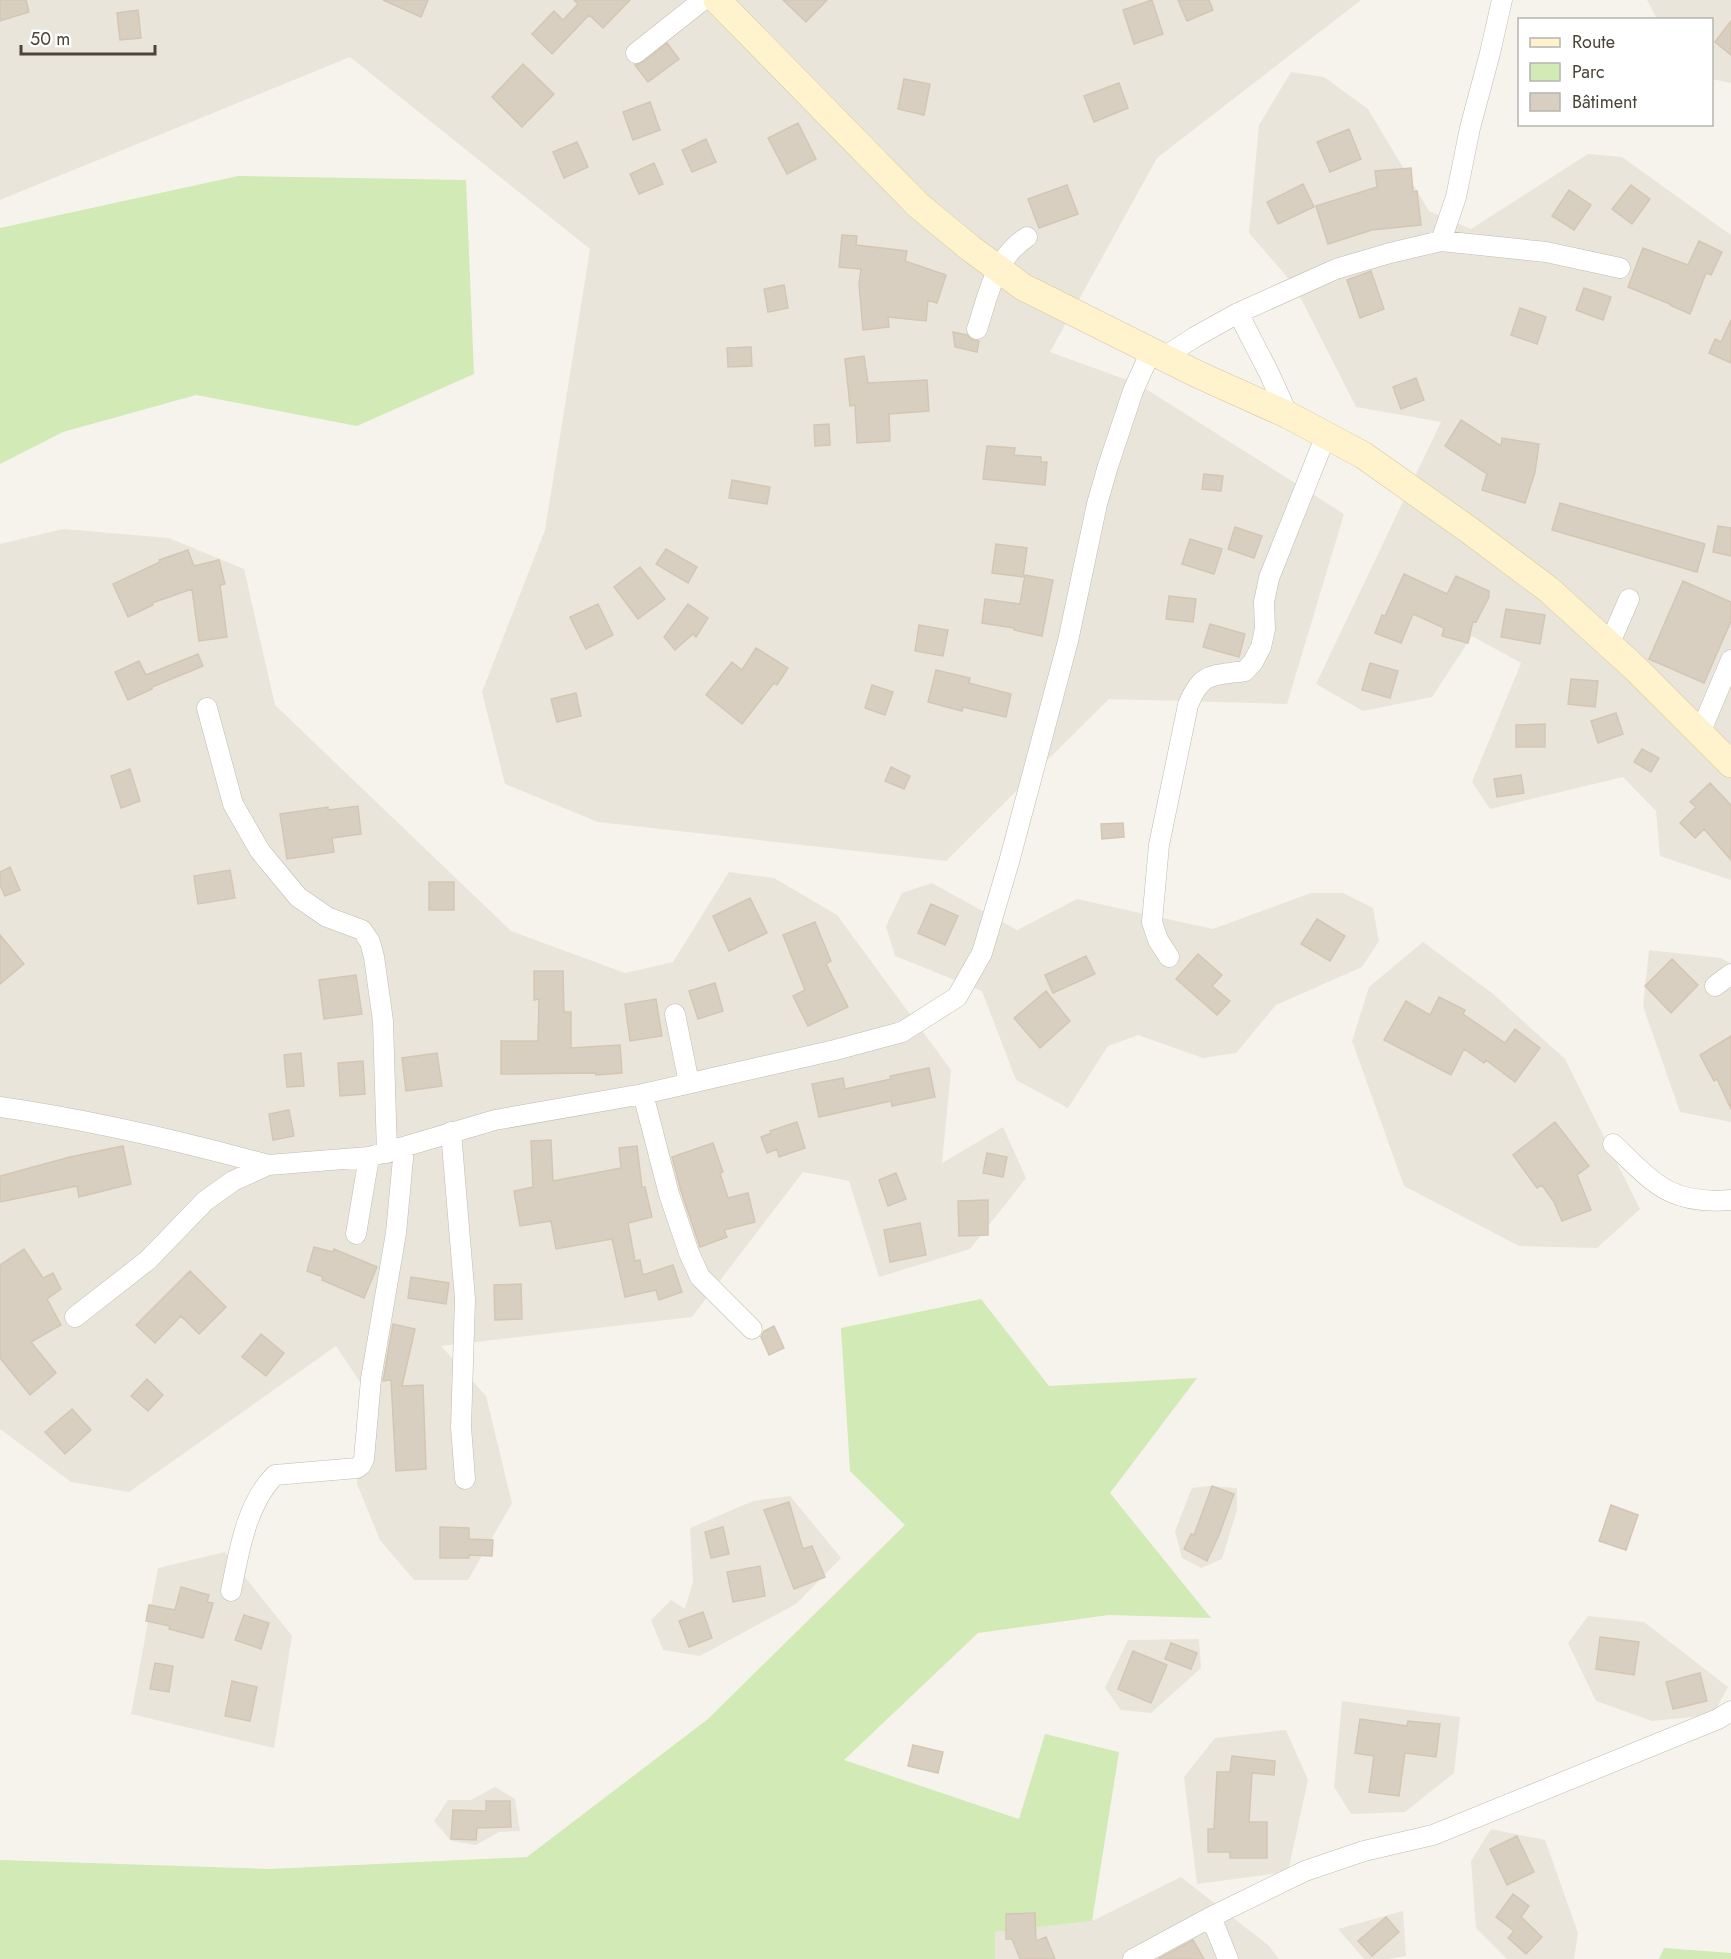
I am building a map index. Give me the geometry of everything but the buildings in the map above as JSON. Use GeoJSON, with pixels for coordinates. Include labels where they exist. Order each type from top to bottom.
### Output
{"type":"FeatureCollection","features":[{"type":"Feature","properties":{"kind":"street"},"geometry":{"type":"LineString","coordinates":[[636,53],[703,0]]}},
{"type":"Feature","properties":{"kind":"street"},"geometry":{"type":"LineString","coordinates":[[717,0],[918,205],[997,268],[1023,287],[1157,354],[1288,415],[1363,456],[1470,530],[1548,589],[1610,645],[1731,764]]}},
{"type":"Feature","properties":{"kind":"street"},"geometry":{"type":"LineString","coordinates":[[1441,241],[1456,197],[1470,128],[1502,0]]}},
{"type":"Feature","properties":{"kind":"street"},"geometry":{"type":"LineString","coordinates":[[977,329],[997,268],[1012,247],[1027,237]]}},
{"type":"Feature","properties":{"kind":"street"},"geometry":{"type":"LineString","coordinates":[[0,1107],[132,1131],[268,1164],[386,1153],[495,1120],[643,1094],[835,1050],[902,1032],[957,997],[982,952],[1009,862],[1068,641],[1105,476],[1129,402],[1157,354],[1195,337],[1238,313],[1336,269],[1441,241],[1546,252],[1620,268]]}},
{"type":"Feature","properties":{"kind":"street"},"geometry":{"type":"LineString","coordinates":[[1238,313],[1288,415]]}},
{"type":"Feature","properties":{"kind":"street"},"geometry":{"type":"LineString","coordinates":[[1169,957],[1158,940],[1152,922],[1159,845],[1188,705],[1195,688],[1205,677],[1245,672],[1257,654],[1265,629],[1264,602],[1269,578],[1326,435]]}},
{"type":"Feature","properties":{"kind":"street"},"geometry":{"type":"LineString","coordinates":[[1610,645],[1629,599]]}},
{"type":"Feature","properties":{"kind":"street"},"geometry":{"type":"LineString","coordinates":[[1700,733],[1731,660]]}},
{"type":"Feature","properties":{"kind":"street"},"geometry":{"type":"LineString","coordinates":[[207,708],[233,804],[260,850],[298,897],[327,917],[362,930],[370,942],[375,957],[383,1021],[386,1153],[396,1233],[371,1379],[364,1459],[357,1468],[275,1475],[264,1486],[254,1505],[240,1549],[231,1591]]}},
{"type":"Feature","properties":{"kind":"street"},"geometry":{"type":"LineString","coordinates":[[1715,986],[1731,974]]}},
{"type":"Feature","properties":{"kind":"street"},"geometry":{"type":"LineString","coordinates":[[675,1014],[689,1083]]}},
{"type":"Feature","properties":{"kind":"street"},"geometry":{"type":"LineString","coordinates":[[643,1094],[669,1194],[692,1261],[700,1277],[752,1329]]}},
{"type":"Feature","properties":{"kind":"street"},"geometry":{"type":"LineString","coordinates":[[451,1132],[465,1299],[465,1362],[461,1427],[465,1479]]}},
{"type":"Feature","properties":{"kind":"street"},"geometry":{"type":"LineString","coordinates":[[1613,1144],[1656,1185],[1676,1195],[1698,1199],[1731,1200]]}},
{"type":"Feature","properties":{"kind":"street"},"geometry":{"type":"LineString","coordinates":[[356,1234],[386,1153]]}},
{"type":"Feature","properties":{"kind":"street"},"geometry":{"type":"LineString","coordinates":[[75,1317],[148,1260],[205,1201],[233,1181],[268,1164]]}},
{"type":"Feature","properties":{"kind":"street"},"geometry":{"type":"LineString","coordinates":[[1133,1959],[1211,1917],[1305,1871],[1364,1851],[1433,1835],[1718,1719],[1731,1711]]}},
{"type":"Feature","properties":{"kind":"street"},"geometry":{"type":"LineString","coordinates":[[1211,1917],[1228,1959]]}},
{"type":"Feature","properties":{"kind":"shaded area"},"geometry":{"type":"Polygon","coordinates":[[[0,0],[1361,0],[1157,158],[1050,352],[1138,384],[1344,514],[1287,704],[1109,699],[946,861],[598,822],[505,784],[482,692],[545,530],[590,249],[350,57],[0,200],[0,0]]]}},
{"type":"Feature","properties":{"kind":"shaded area"},"geometry":{"type":"Polygon","coordinates":[[[1647,0],[1731,0],[1731,83],[1713,79],[1713,18],[1656,18],[1647,0]]]}},
{"type":"Feature","properties":{"kind":"shaded area"},"geometry":{"type":"Polygon","coordinates":[[[1291,72],[1324,77],[1368,109],[1429,211],[1471,229],[1588,154],[1622,157],[1731,235],[1731,880],[1660,856],[1656,811],[1623,777],[1490,809],[1472,782],[1521,663],[1472,636],[1432,697],[1363,711],[1316,684],[1441,422],[1356,407],[1294,285],[1249,233],[1259,125],[1291,72]]]}},
{"type":"Feature","properties":{"kind":"shaded area"},"geometry":{"type":"Polygon","coordinates":[[[63,529],[169,538],[244,569],[275,705],[511,931],[625,973],[673,962],[729,872],[774,878],[837,915],[951,1070],[942,1163],[1003,1127],[1026,1178],[970,1249],[879,1277],[849,1181],[803,1172],[692,1317],[441,1346],[486,1396],[512,1503],[468,1580],[414,1580],[380,1540],[357,1484],[366,1391],[336,1346],[129,1492],[71,1482],[0,1429],[0,544],[63,529]]]}},
{"type":"Feature","properties":{"kind":"shaded area"},"geometry":{"type":"Polygon","coordinates":[[[932,883],[1017,930],[1077,899],[1213,929],[1311,893],[1343,893],[1373,908],[1379,941],[1362,967],[1276,1005],[1236,1053],[1203,1058],[1138,1035],[1108,1046],[1068,1108],[1016,1080],[982,991],[895,956],[886,926],[902,893],[932,883]]]}},
{"type":"Feature","properties":{"kind":"shaded area"},"geometry":{"type":"Polygon","coordinates":[[[1423,942],[1492,993],[1565,1059],[1640,1209],[1597,1248],[1519,1246],[1404,1186],[1352,1041],[1369,987],[1423,942]]]}},
{"type":"Feature","properties":{"kind":"shaded area"},"geometry":{"type":"Polygon","coordinates":[[[1649,950],[1721,958],[1731,964],[1731,1122],[1680,1112],[1643,1006],[1649,950]]]}},
{"type":"Feature","properties":{"kind":"shaded area"},"geometry":{"type":"Polygon","coordinates":[[[1209,1486],[1237,1488],[1237,1510],[1222,1559],[1201,1568],[1182,1558],[1175,1531],[1192,1488],[1209,1486]]]}},
{"type":"Feature","properties":{"kind":"shaded area"},"geometry":{"type":"Polygon","coordinates":[[[790,1496],[841,1558],[796,1604],[700,1656],[663,1650],[651,1620],[671,1600],[685,1609],[693,1582],[690,1528],[753,1501],[790,1496]]]}},
{"type":"Feature","properties":{"kind":"shaded area"},"geometry":{"type":"Polygon","coordinates":[[[225,1552],[292,1636],[274,1748],[131,1714],[158,1568],[225,1552]]]}},
{"type":"Feature","properties":{"kind":"shaded area"},"geometry":{"type":"Polygon","coordinates":[[[1588,1616],[1644,1622],[1728,1687],[1713,1715],[1652,1721],[1596,1701],[1568,1643],[1588,1616]]]}},
{"type":"Feature","properties":{"kind":"shaded area"},"geometry":{"type":"Polygon","coordinates":[[[1199,1639],[1201,1668],[1151,1713],[1121,1710],[1105,1688],[1128,1640],[1199,1639]]]}},
{"type":"Feature","properties":{"kind":"shaded area"},"geometry":{"type":"Polygon","coordinates":[[[1342,1701],[1460,1717],[1454,1773],[1405,1812],[1351,1814],[1334,1787],[1342,1701]]]}},
{"type":"Feature","properties":{"kind":"shaded area"},"geometry":{"type":"Polygon","coordinates":[[[1286,1730],[1308,1780],[1288,1872],[1197,1884],[1184,1777],[1215,1738],[1286,1730]]]}},
{"type":"Feature","properties":{"kind":"shaded area"},"geometry":{"type":"Polygon","coordinates":[[[495,1787],[515,1799],[520,1831],[499,1832],[476,1845],[451,1841],[434,1821],[448,1800],[471,1800],[495,1787]]]}},
{"type":"Feature","properties":{"kind":"shaded area"},"geometry":{"type":"Polygon","coordinates":[[[1491,1829],[1545,1840],[1578,1933],[1574,1959],[1507,1959],[1476,1928],[1471,1861],[1491,1829]]]}},
{"type":"Feature","properties":{"kind":"shaded area"},"geometry":{"type":"Polygon","coordinates":[[[1181,1877],[1268,1945],[1279,1959],[995,1959],[995,1932],[1092,1921],[1181,1877]]]}},
{"type":"Feature","properties":{"kind":"shaded area"},"geometry":{"type":"Polygon","coordinates":[[[1403,1911],[1406,1956],[1364,1959],[1338,1929],[1403,1911]]]}},
{"type":"Feature","properties":{"kind":"green space"},"geometry":{"type":"Polygon","coordinates":[[[238,176],[466,180],[474,374],[357,426],[196,395],[63,432],[0,464],[0,228],[238,176]]]}},
{"type":"Feature","properties":{"kind":"green space"},"geometry":{"type":"Polygon","coordinates":[[[981,1299],[1049,1386],[1197,1378],[1110,1493],[1211,1618],[1109,1615],[978,1633],[844,1760],[1019,1819],[1045,1734],[1119,1752],[1092,1921],[995,1932],[995,1959],[0,1959],[0,1860],[270,1869],[527,1857],[708,1719],[905,1525],[850,1471],[841,1328],[981,1299]]]}},
{"type":"Feature","properties":{"kind":"green space"},"geometry":{"type":"Polygon","coordinates":[[[1664,1948],[1731,1953],[1731,1959],[1659,1959],[1664,1948]]]}}]}
